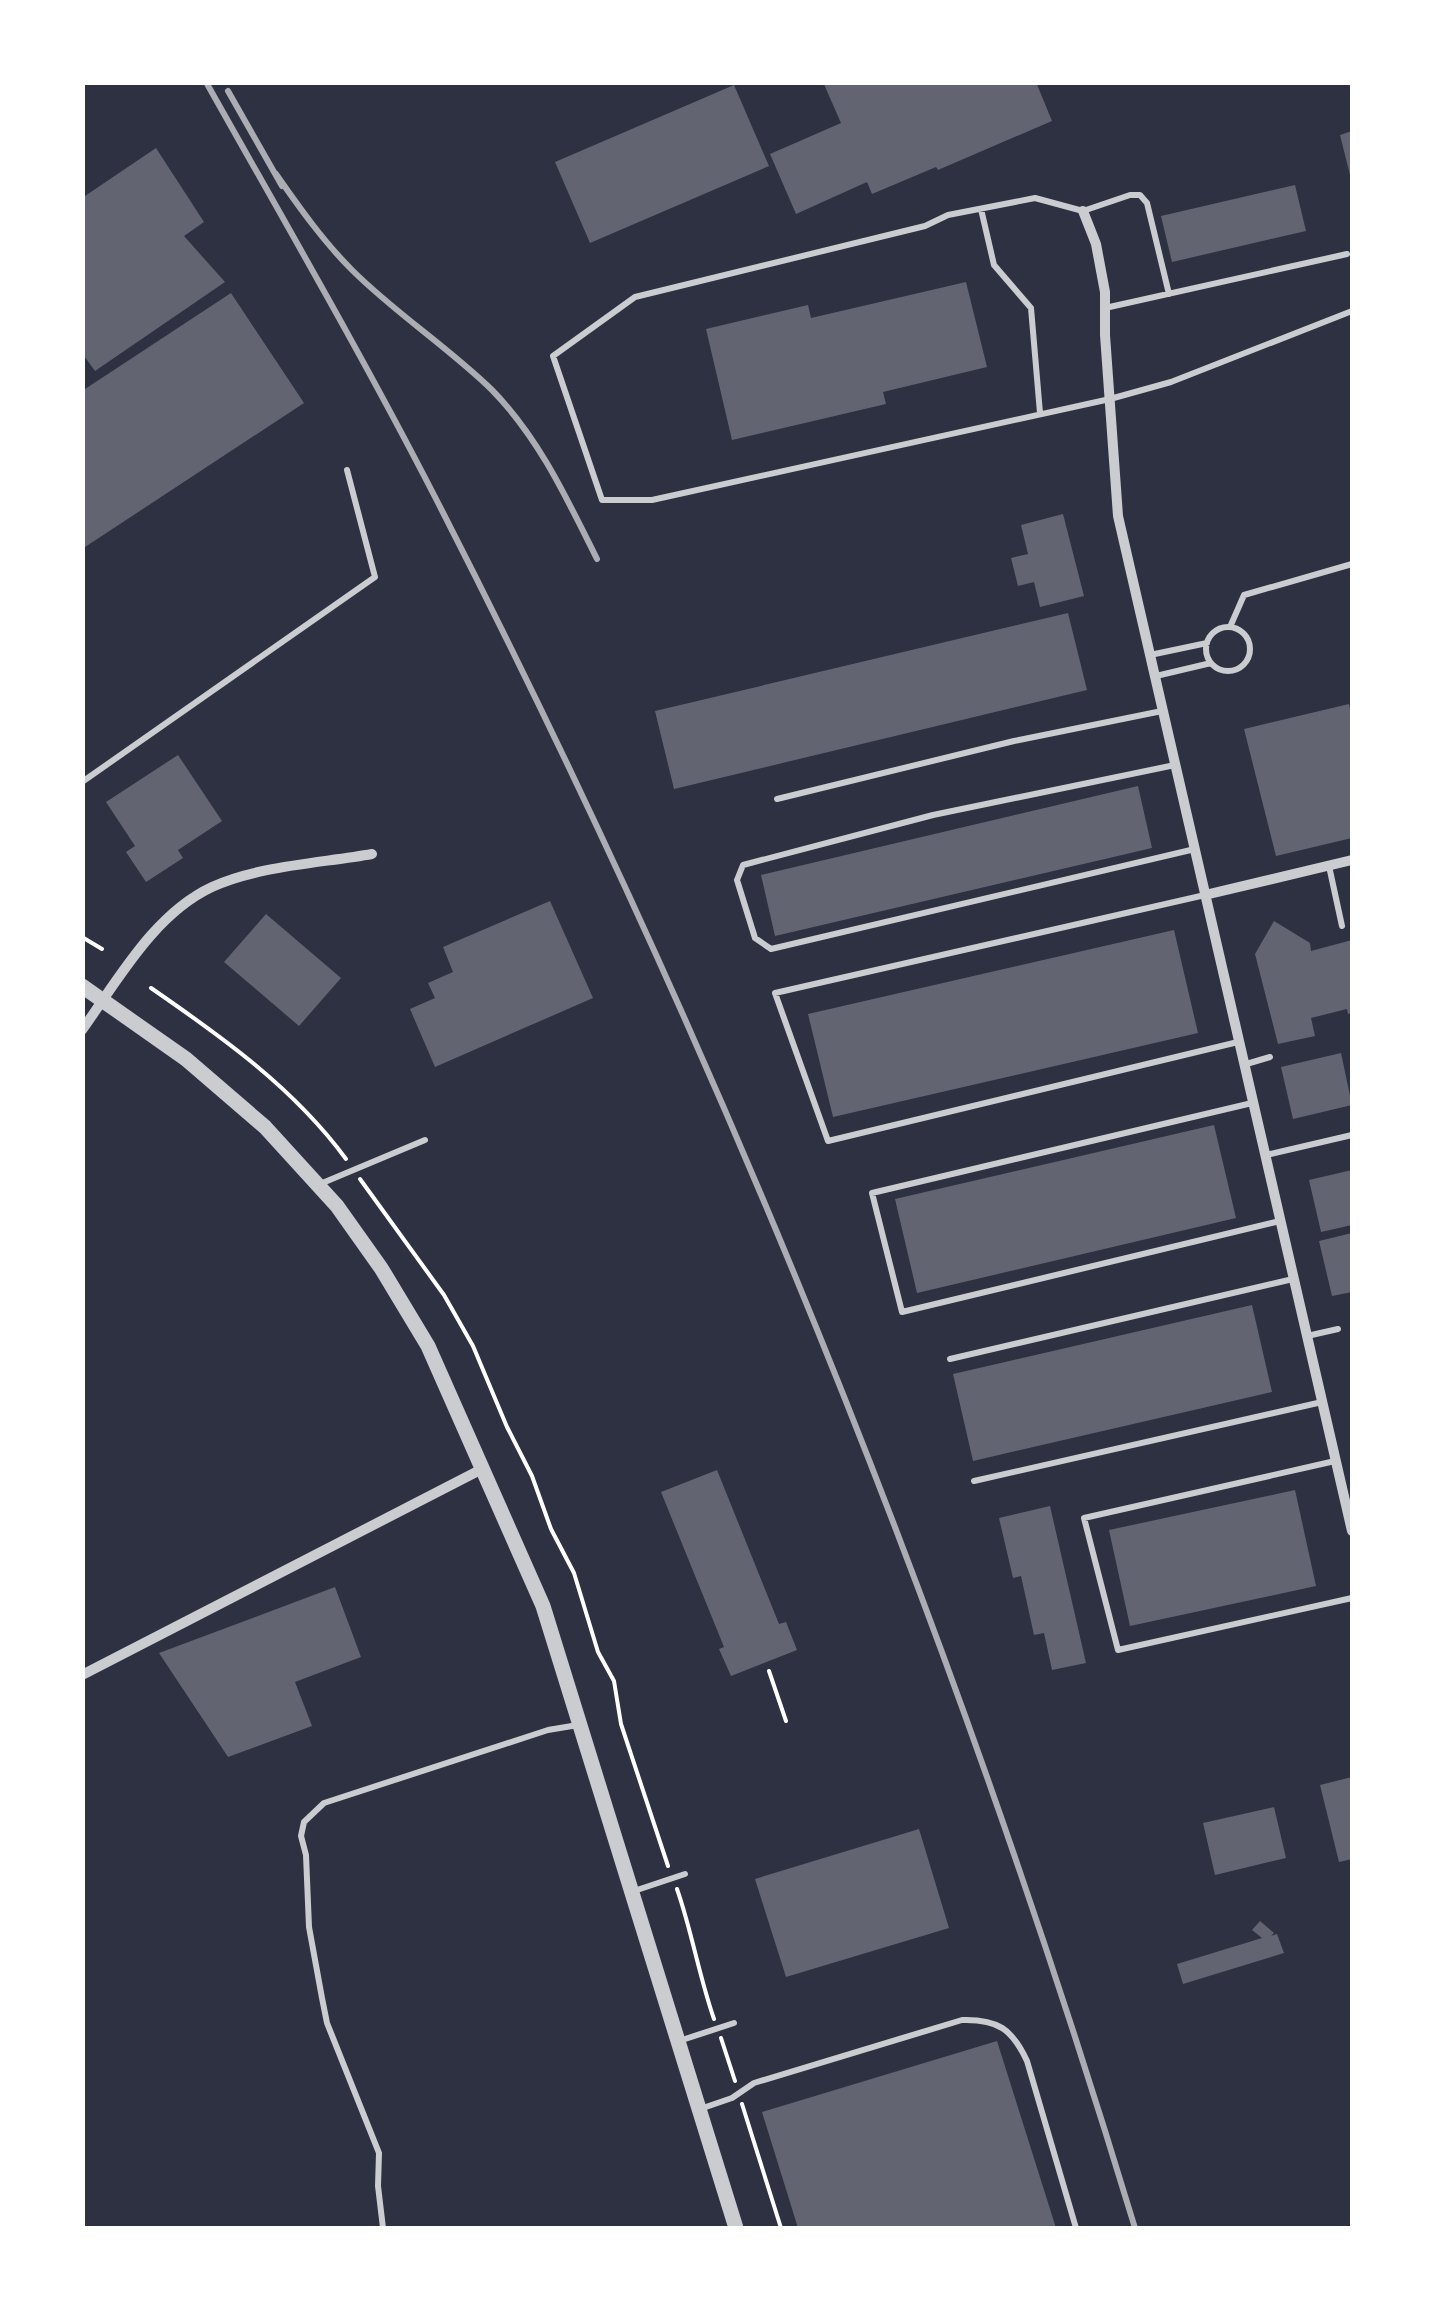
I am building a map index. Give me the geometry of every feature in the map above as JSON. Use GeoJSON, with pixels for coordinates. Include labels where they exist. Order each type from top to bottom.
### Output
{"type":"FeatureCollection","features":[{"type":"Feature","properties":{"kind":"street"},"geometry":{"type":"LineString","coordinates":[[1083,210],[1096,244],[1105,308],[1118,516],[1352,1530]]}},
{"type":"Feature","properties":{"kind":"street"},"geometry":{"type":"LineString","coordinates":[[82,1030],[156,931],[182,904],[212,886],[243,876],[372,854]]}},
{"type":"Feature","properties":{"kind":"street"},"geometry":{"type":"LineString","coordinates":[[1205,896],[1352,860]]}},
{"type":"Feature","properties":{"kind":"street"},"geometry":{"type":"LineString","coordinates":[[82,986],[186,1059],[265,1128],[317,1185],[382,1268],[428,1346],[543,1606],[736,2228]]}},
{"type":"Feature","properties":{"kind":"street"},"geometry":{"type":"LineString","coordinates":[[82,1674],[482,1469]]}},
{"type":"Feature","properties":{"kind":"lane"},"geometry":{"type":"LineString","coordinates":[[1169,294],[1146,203],[1140,195],[1083,210],[1036,198],[948,215],[925,226],[635,297],[553,356],[602,500],[652,500],[1110,399],[1171,382],[1352,311]]}},
{"type":"Feature","properties":{"kind":"lane"},"geometry":{"type":"LineString","coordinates":[[981,209],[994,265],[1032,308],[1040,413]]}},
{"type":"Feature","properties":{"kind":"lane"},"geometry":{"type":"LineString","coordinates":[[1105,308],[1347,254]]}},
{"type":"Feature","properties":{"kind":"lane"},"geometry":{"type":"LineString","coordinates":[[82,782],[375,577],[347,470]]}},
{"type":"Feature","properties":{"kind":"lane"},"geometry":{"type":"LineString","coordinates":[[1211,663],[1207,644],[1213,633],[1230,627],[1244,595],[1352,564]]}},
{"type":"Feature","properties":{"kind":"lane"},"geometry":{"type":"LineString","coordinates":[[1154,676],[1211,663],[1230,671],[1248,659],[1247,638],[1230,627]]}},
{"type":"Feature","properties":{"kind":"lane"},"geometry":{"type":"LineString","coordinates":[[1150,655],[1207,644]]}},
{"type":"Feature","properties":{"kind":"lane"},"geometry":{"type":"LineString","coordinates":[[777,799],[1014,741],[1162,710]]}},
{"type":"Feature","properties":{"kind":"lane"},"geometry":{"type":"LineString","coordinates":[[1175,765],[914,820],[744,865],[736,880],[756,938],[771,948],[1195,849]]}},
{"type":"Feature","properties":{"kind":"lane"},"geometry":{"type":"LineString","coordinates":[[1328,866],[1342,926]]}},
{"type":"Feature","properties":{"kind":"lane"},"geometry":{"type":"LineString","coordinates":[[1205,896],[775,993],[828,1141],[1238,1042]]}},
{"type":"Feature","properties":{"kind":"lane"},"geometry":{"type":"LineString","coordinates":[[1243,1065],[1270,1057]]}},
{"type":"Feature","properties":{"kind":"lane"},"geometry":{"type":"LineString","coordinates":[[1252,1103],[872,1193],[902,1312],[1280,1221]]}},
{"type":"Feature","properties":{"kind":"lane"},"geometry":{"type":"LineString","coordinates":[[1264,1156],[1352,1135]]}},
{"type":"Feature","properties":{"kind":"lane"},"geometry":{"type":"LineString","coordinates":[[317,1185],[425,1140]]}},
{"type":"Feature","properties":{"kind":"lane"},"geometry":{"type":"LineString","coordinates":[[950,1358],[1293,1279]]}},
{"type":"Feature","properties":{"kind":"lane"},"geometry":{"type":"LineString","coordinates":[[1307,1336],[1338,1330]]}},
{"type":"Feature","properties":{"kind":"lane"},"geometry":{"type":"LineString","coordinates":[[974,1481],[1322,1402]]}},
{"type":"Feature","properties":{"kind":"lane"},"geometry":{"type":"LineString","coordinates":[[1336,1461],[1084,1518],[1118,1650],[1352,1598]]}},
{"type":"Feature","properties":{"kind":"lane"},"geometry":{"type":"LineString","coordinates":[[383,2228],[379,2153],[327,2023],[322,1998],[309,1927],[304,1822],[324,1804],[365,1789],[548,1730],[580,1725]]}},
{"type":"Feature","properties":{"kind":"lane"},"geometry":{"type":"LineString","coordinates":[[632,1892],[684,1874]]}},
{"type":"Feature","properties":{"kind":"lane"},"geometry":{"type":"LineString","coordinates":[[699,2110],[732,2098],[754,2083],[962,2020],[980,2020],[1002,2027],[1017,2039],[1076,2228]]}},
{"type":"Feature","properties":{"kind":"lane"},"geometry":{"type":"LineString","coordinates":[[678,2042],[734,2023]]}},
{"type":"Feature","properties":{"kind":"path"},"geometry":{"type":"LineString","coordinates":[[82,937],[102,949]]}},
{"type":"Feature","properties":{"kind":"path"},"geometry":{"type":"LineString","coordinates":[[769,1671],[786,1721]]}},
{"type":"Feature","properties":{"kind":"building"},"geometry":{"type":"Polygon","coordinates":[[[823,82],[1036,82],[1052,121],[872,194],[867,182],[796,214],[770,154],[841,123],[823,82]]]}},
{"type":"Feature","properties":{"kind":"building"},"geometry":{"type":"Polygon","coordinates":[[[734,85],[769,166],[590,243],[555,162],[734,85]]]}},
{"type":"Feature","properties":{"kind":"building"},"geometry":{"type":"Polygon","coordinates":[[[1352,131],[1352,178],[1351,179],[1340,135],[1352,131]]]}},
{"type":"Feature","properties":{"kind":"building"},"geometry":{"type":"Polygon","coordinates":[[[156,148],[204,222],[184,236],[225,282],[95,371],[82,353],[82,198],[156,148]]]}},
{"type":"Feature","properties":{"kind":"building"},"geometry":{"type":"Polygon","coordinates":[[[1295,185],[1306,231],[1172,262],[1161,216],[1295,185]]]}},
{"type":"Feature","properties":{"kind":"building"},"geometry":{"type":"Polygon","coordinates":[[[966,282],[987,367],[883,392],[886,404],[732,440],[706,329],[808,305],[811,318],[966,282]]]}},
{"type":"Feature","properties":{"kind":"building"},"geometry":{"type":"Polygon","coordinates":[[[231,293],[304,403],[82,549],[82,391],[231,293]]]}},
{"type":"Feature","properties":{"kind":"building"},"geometry":{"type":"Polygon","coordinates":[[[1063,514],[1084,596],[1040,607],[1034,582],[1018,586],[1011,558],[1028,554],[1021,525],[1063,514]]]}},
{"type":"Feature","properties":{"kind":"building"},"geometry":{"type":"Polygon","coordinates":[[[1068,613],[1087,690],[674,789],[655,711],[1068,613]]]}},
{"type":"Feature","properties":{"kind":"building"},"geometry":{"type":"Polygon","coordinates":[[[1349,704],[1352,838],[1276,856],[1244,729],[1349,704]]]}},
{"type":"Feature","properties":{"kind":"building"},"geometry":{"type":"Polygon","coordinates":[[[178,755],[222,821],[178,850],[183,858],[146,882],[126,852],[135,846],[106,802],[178,755]]]}},
{"type":"Feature","properties":{"kind":"building"},"geometry":{"type":"Polygon","coordinates":[[[1138,786],[1152,848],[775,936],[761,875],[1138,786]]]}},
{"type":"Feature","properties":{"kind":"building"},"geometry":{"type":"Polygon","coordinates":[[[550,901],[593,998],[435,1067],[410,1009],[435,998],[428,983],[453,972],[443,947],[550,901]]]}},
{"type":"Feature","properties":{"kind":"building"},"geometry":{"type":"Polygon","coordinates":[[[266,914],[341,978],[299,1026],[224,962],[266,914]]]}},
{"type":"Feature","properties":{"kind":"building"},"geometry":{"type":"Polygon","coordinates":[[[1274,921],[1310,943],[1311,951],[1352,940],[1352,1013],[1348,1014],[1347,1009],[1311,1018],[1315,1036],[1278,1044],[1255,954],[1274,921]]]}},
{"type":"Feature","properties":{"kind":"building"},"geometry":{"type":"Polygon","coordinates":[[[1174,930],[1198,1033],[833,1117],[808,1014],[1174,930]]]}},
{"type":"Feature","properties":{"kind":"building"},"geometry":{"type":"Polygon","coordinates":[[[1341,1053],[1352,1105],[1293,1119],[1281,1067],[1341,1053]]]}},
{"type":"Feature","properties":{"kind":"building"},"geometry":{"type":"Polygon","coordinates":[[[1214,1125],[1236,1218],[917,1293],[895,1199],[1214,1125]]]}},
{"type":"Feature","properties":{"kind":"building"},"geometry":{"type":"Polygon","coordinates":[[[1352,1170],[1352,1225],[1321,1232],[1309,1180],[1352,1170]]]}},
{"type":"Feature","properties":{"kind":"building"},"geometry":{"type":"Polygon","coordinates":[[[1352,1233],[1352,1292],[1332,1296],[1319,1241],[1352,1233]]]}},
{"type":"Feature","properties":{"kind":"building"},"geometry":{"type":"Polygon","coordinates":[[[1252,1305],[1272,1392],[973,1461],[953,1374],[1252,1305]]]}},
{"type":"Feature","properties":{"kind":"building"},"geometry":{"type":"Polygon","coordinates":[[[717,1470],[779,1624],[786,1622],[797,1650],[731,1676],[719,1649],[724,1647],[661,1492],[717,1470]]]}},
{"type":"Feature","properties":{"kind":"building"},"geometry":{"type":"Polygon","coordinates":[[[1295,1490],[1316,1586],[1130,1626],[1109,1530],[1295,1490]]]}},
{"type":"Feature","properties":{"kind":"building"},"geometry":{"type":"Polygon","coordinates":[[[1050,1506],[1086,1663],[1052,1670],[1044,1633],[1034,1635],[1021,1576],[1013,1578],[999,1518],[1050,1506]]]}},
{"type":"Feature","properties":{"kind":"building"},"geometry":{"type":"Polygon","coordinates":[[[335,1587],[361,1657],[295,1682],[312,1726],[228,1757],[159,1653],[335,1587]]]}},
{"type":"Feature","properties":{"kind":"building"},"geometry":{"type":"Polygon","coordinates":[[[1352,1777],[1352,1859],[1339,1862],[1320,1785],[1352,1777]]]}},
{"type":"Feature","properties":{"kind":"building"},"geometry":{"type":"Polygon","coordinates":[[[1274,1807],[1286,1858],[1215,1875],[1203,1823],[1274,1807]]]}},
{"type":"Feature","properties":{"kind":"building"},"geometry":{"type":"Polygon","coordinates":[[[919,1829],[949,1928],[786,1977],[755,1879],[919,1829]]]}},
{"type":"Feature","properties":{"kind":"building"},"geometry":{"type":"Polygon","coordinates":[[[1260,1921],[1274,1933],[1271,1936],[1277,1934],[1284,1953],[1183,1984],[1177,1964],[1262,1938],[1252,1930],[1260,1921]]]}},
{"type":"Feature","properties":{"kind":"building"},"geometry":{"type":"Polygon","coordinates":[[[997,2041],[1056,2228],[798,2228],[762,2112],[997,2041]]]}},
{"type":"Feature","properties":{"kind":"railway"},"geometry":{"type":"LineString","coordinates":[[206,82],[434,495],[539,704],[733,1130],[824,1346],[909,1564],[1065,2005],[1135,2228]]}},
{"type":"Feature","properties":{"kind":"railway"},"geometry":{"type":"LineString","coordinates":[[228,91],[282,186]]}},
{"type":"Feature","properties":{"kind":"railway"},"geometry":{"type":"LineString","coordinates":[[276,174],[321,236],[352,270],[475,374],[509,409],[551,470],[597,559]]}}]}
